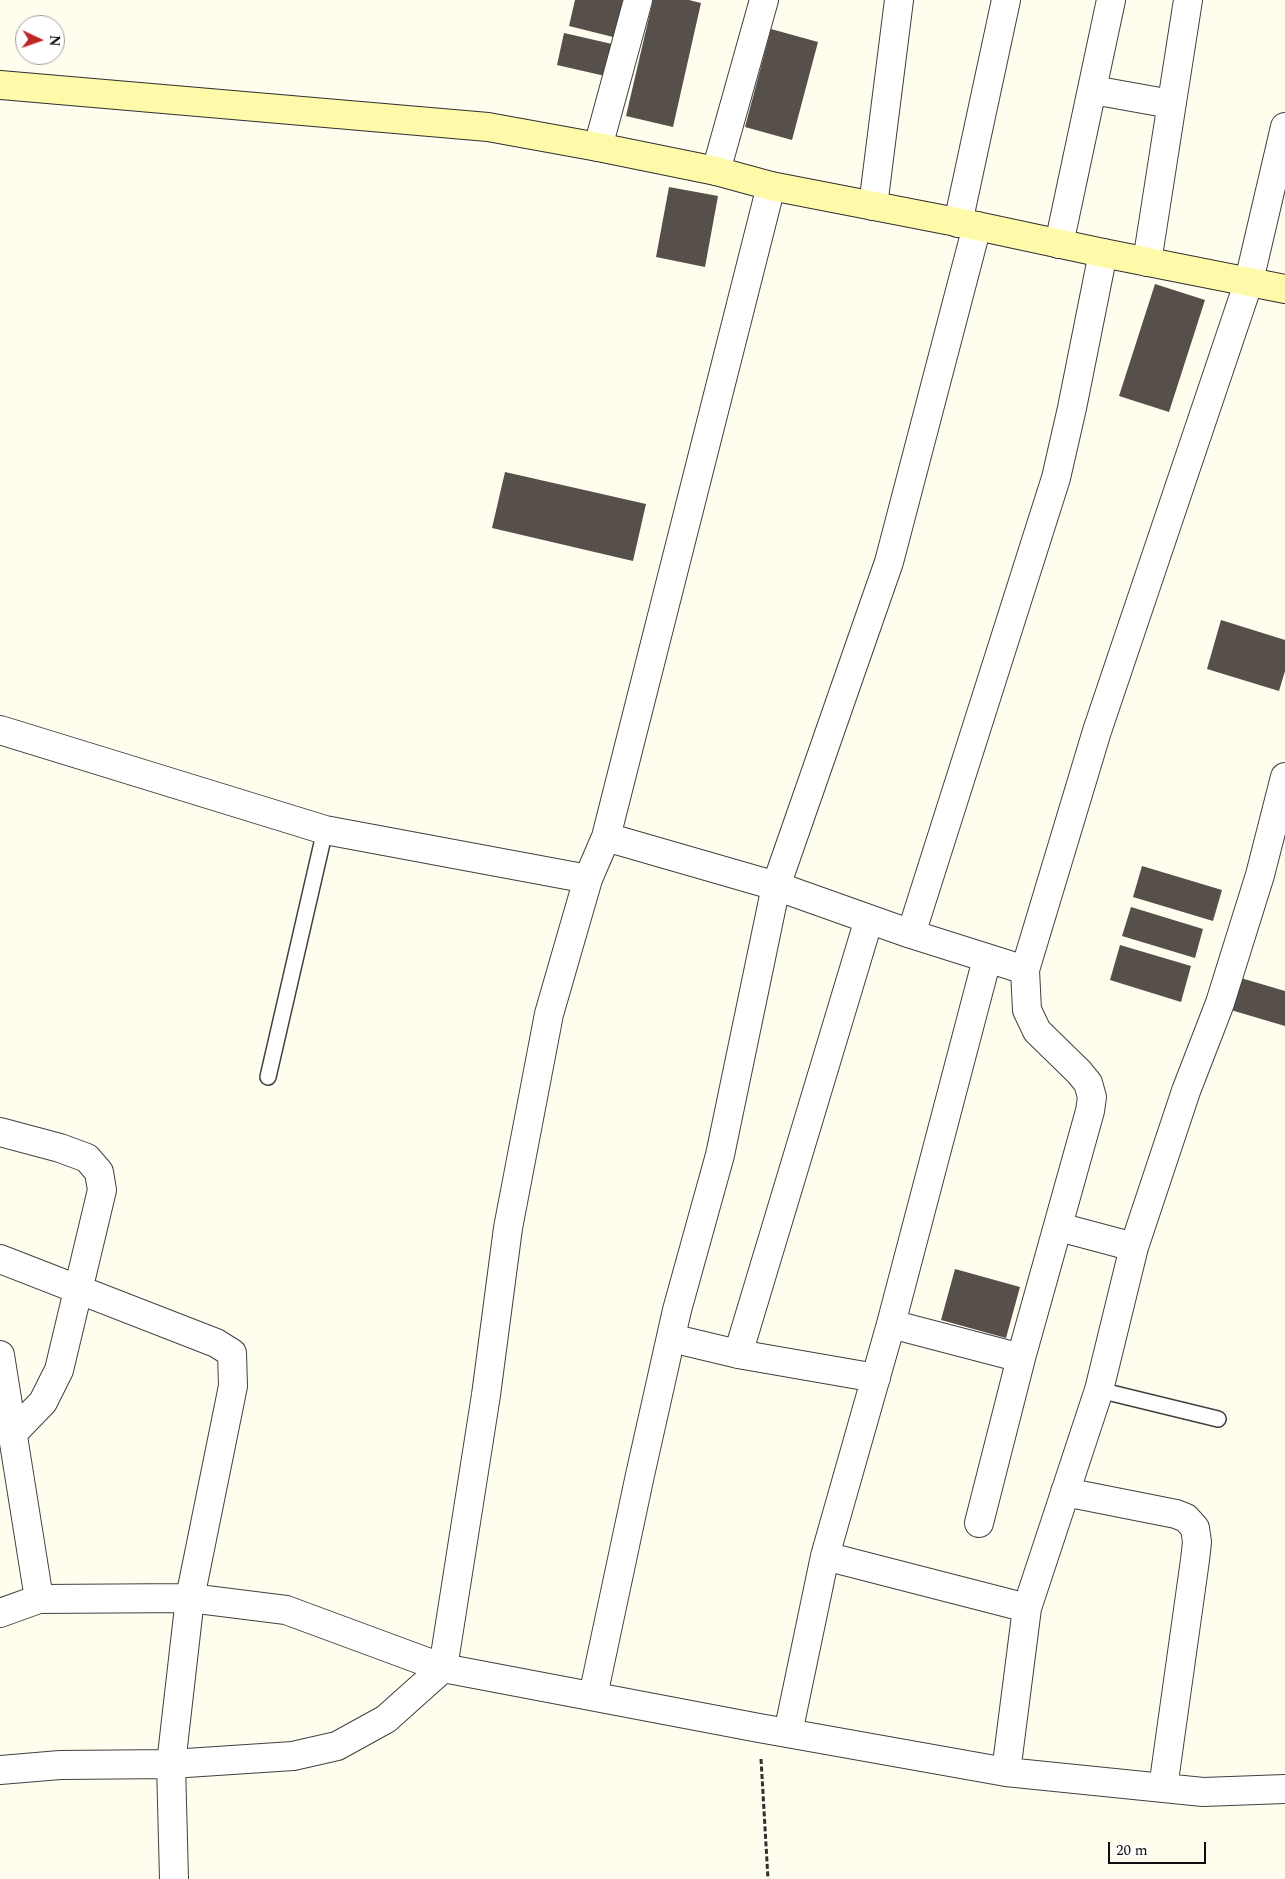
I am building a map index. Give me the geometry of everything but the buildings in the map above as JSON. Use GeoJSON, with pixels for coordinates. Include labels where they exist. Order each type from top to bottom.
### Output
{"type":"FeatureCollection","features":[{"type":"Feature","properties":{"kind":"street"},"geometry":{"type":"LineString","coordinates":[[598,147],[638,0]]}},
{"type":"Feature","properties":{"kind":"street"},"geometry":{"type":"LineString","coordinates":[[716,171],[764,0]]}},
{"type":"Feature","properties":{"kind":"street"},"geometry":{"type":"LineString","coordinates":[[873,206],[899,0]]}},
{"type":"Feature","properties":{"kind":"street"},"geometry":{"type":"LineString","coordinates":[[593,1696],[671,1338],[720,1155],[776,886],[889,562],[968,225],[1006,0]]}},
{"type":"Feature","properties":{"kind":"street"},"geometry":{"type":"LineString","coordinates":[[1060,244],[1111,0]]}},
{"type":"Feature","properties":{"kind":"street"},"geometry":{"type":"LineString","coordinates":[[1148,262],[1188,0]]}},
{"type":"Feature","properties":{"kind":"street"},"geometry":{"type":"LineString","coordinates":[[0,86],[488,127],[598,147],[716,171],[771,186],[1285,289]]}},
{"type":"Feature","properties":{"kind":"street"},"geometry":{"type":"LineString","coordinates":[[1093,90],[1171,104]]}},
{"type":"Feature","properties":{"kind":"street"},"geometry":{"type":"LineString","coordinates":[[979,1523],[1021,1358],[1059,1227],[1090,1111],[1092,1097],[1088,1083],[1079,1072],[1037,1031],[1027,1010],[1025,970],[1097,731],[1249,281],[1285,127]]}},
{"type":"Feature","properties":{"kind":"street"},"geometry":{"type":"LineString","coordinates":[[0,1770],[60,1765],[171,1764],[294,1756],[337,1746],[386,1720],[443,1668],[486,1395],[508,1228],[548,1014],[588,879],[606,837],[771,186]]}},
{"type":"Feature","properties":{"kind":"street"},"geometry":{"type":"LineString","coordinates":[[911,934],[1056,478],[1103,254]]}},
{"type":"Feature","properties":{"kind":"street"},"geometry":{"type":"LineString","coordinates":[[0,730],[325,830],[588,879]]}},
{"type":"Feature","properties":{"kind":"street"},"geometry":{"type":"LineString","coordinates":[[1006,1772],[1027,1608],[1099,1390],[1134,1247],[1186,1091],[1220,1003],[1260,875],[1285,777]]}},
{"type":"Feature","properties":{"kind":"street"},"geometry":{"type":"LineString","coordinates":[[606,837],[776,886],[911,934],[1025,970]]}},
{"type":"Feature","properties":{"kind":"street"},"geometry":{"type":"LineString","coordinates":[[738,1354],[869,919]]}},
{"type":"Feature","properties":{"kind":"street"},"geometry":{"type":"LineString","coordinates":[[788,1732],[825,1556],[891,1324],[988,959]]}},
{"type":"Feature","properties":{"kind":"street"},"geometry":{"type":"LineString","coordinates":[[0,1132],[60,1148],[86,1158],[99,1172],[102,1190],[69,1335],[59,1370],[43,1402],[12,1434]]}},
{"type":"Feature","properties":{"kind":"street"},"geometry":{"type":"LineString","coordinates":[[1059,1227],[1134,1247]]}},
{"type":"Feature","properties":{"kind":"street"},"geometry":{"type":"LineString","coordinates":[[0,1259],[216,1343],[232,1353],[232,1386],[190,1598],[171,1764],[174,1879]]}},
{"type":"Feature","properties":{"kind":"street"},"geometry":{"type":"LineString","coordinates":[[891,1324],[1021,1358]]}},
{"type":"Feature","properties":{"kind":"street"},"geometry":{"type":"LineString","coordinates":[[671,1338],[738,1354],[876,1378]]}},
{"type":"Feature","properties":{"kind":"street"},"geometry":{"type":"LineString","coordinates":[[0,1355],[39,1599]]}},
{"type":"Feature","properties":{"kind":"street"},"geometry":{"type":"LineString","coordinates":[[1065,1492],[1176,1514],[1186,1518],[1195,1528],[1197,1542],[1195,1560],[1163,1788]]}},
{"type":"Feature","properties":{"kind":"street"},"geometry":{"type":"LineString","coordinates":[[825,1556],[1027,1608]]}},
{"type":"Feature","properties":{"kind":"street"},"geometry":{"type":"LineString","coordinates":[[0,1613],[39,1599],[190,1598],[286,1610],[443,1668],[759,1728],[1006,1772],[1203,1792],[1285,1788]]}},
{"type":"Feature","properties":{"kind":"lane"},"geometry":{"type":"LineString","coordinates":[[268,1076],[325,830]]}},
{"type":"Feature","properties":{"kind":"lane"},"geometry":{"type":"LineString","coordinates":[[1099,1390],[1218,1419]]}},
{"type":"Feature","properties":{"kind":"path"},"geometry":{"type":"LineString","coordinates":[[759,1728],[768,1879]]}}]}
